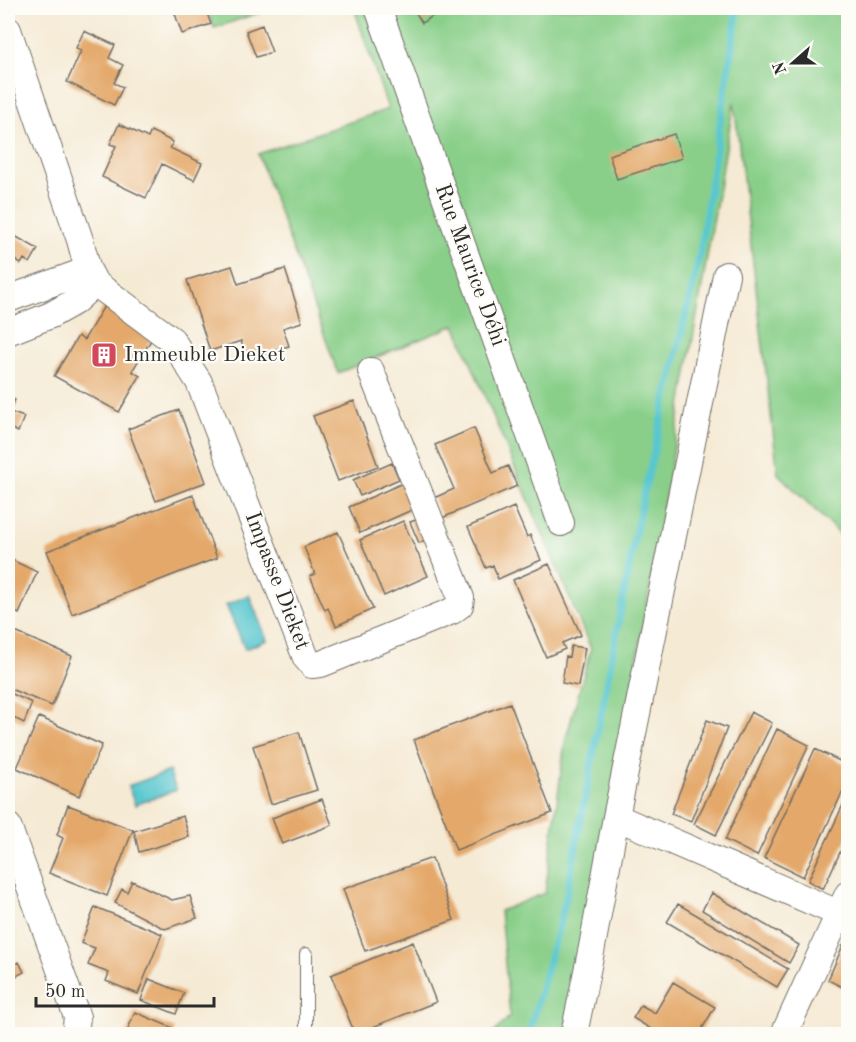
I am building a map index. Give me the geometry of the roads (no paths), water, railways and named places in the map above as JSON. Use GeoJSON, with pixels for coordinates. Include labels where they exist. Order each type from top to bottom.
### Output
{"type":"FeatureCollection","features":[{"type":"Feature","properties":{"kind":"street","name":"Rue Maurice Déhi"},"geometry":{"type":"LineString","coordinates":[[378,8],[561,523]]}},
{"type":"Feature","properties":{"kind":"street"},"geometry":{"type":"LineString","coordinates":[[8,30],[92,277]]}},
{"type":"Feature","properties":{"kind":"street"},"geometry":{"type":"LineString","coordinates":[[574,1035],[726,275]]}},
{"type":"Feature","properties":{"kind":"street"},"geometry":{"type":"LineString","coordinates":[[8,299],[92,277]]}},
{"type":"Feature","properties":{"kind":"street"},"geometry":{"type":"LineString","coordinates":[[8,332],[51,315],[74,302],[92,277]]}},
{"type":"Feature","properties":{"kind":"street","name":"Impasse Dieket"},"geometry":{"type":"LineString","coordinates":[[92,277],[172,340],[199,382],[306,658],[312,665],[321,664],[452,611],[460,605],[461,598],[371,371]]}},
{"type":"Feature","properties":{"kind":"street"},"geometry":{"type":"LineString","coordinates":[[616,817],[844,904],[784,1035]]}},
{"type":"Feature","properties":{"kind":"street"},"geometry":{"type":"LineString","coordinates":[[8,826],[77,1017],[75,1035]]}},
{"type":"Feature","properties":{"kind":"lane"},"geometry":{"type":"LineString","coordinates":[[306,954],[306,1035]]}},
{"type":"Feature","properties":{"kind":"water"},"geometry":{"type":"Polygon","coordinates":[[[249,595],[267,640],[245,649],[226,605],[249,595]]]}},
{"type":"Feature","properties":{"kind":"water"},"geometry":{"type":"Polygon","coordinates":[[[169,771],[176,790],[135,805],[128,786],[169,771]]]}},
{"type":"Feature","properties":{"kind":"waterway"},"geometry":{"type":"LineString","coordinates":[[529,1034],[565,903],[639,515],[699,258],[738,8]]}},
{"type":"Feature","properties":{"kind":"place","name":"Immeuble Dieket"},"geometry":{"type":"Point","coordinates":[104,355]}}]}
